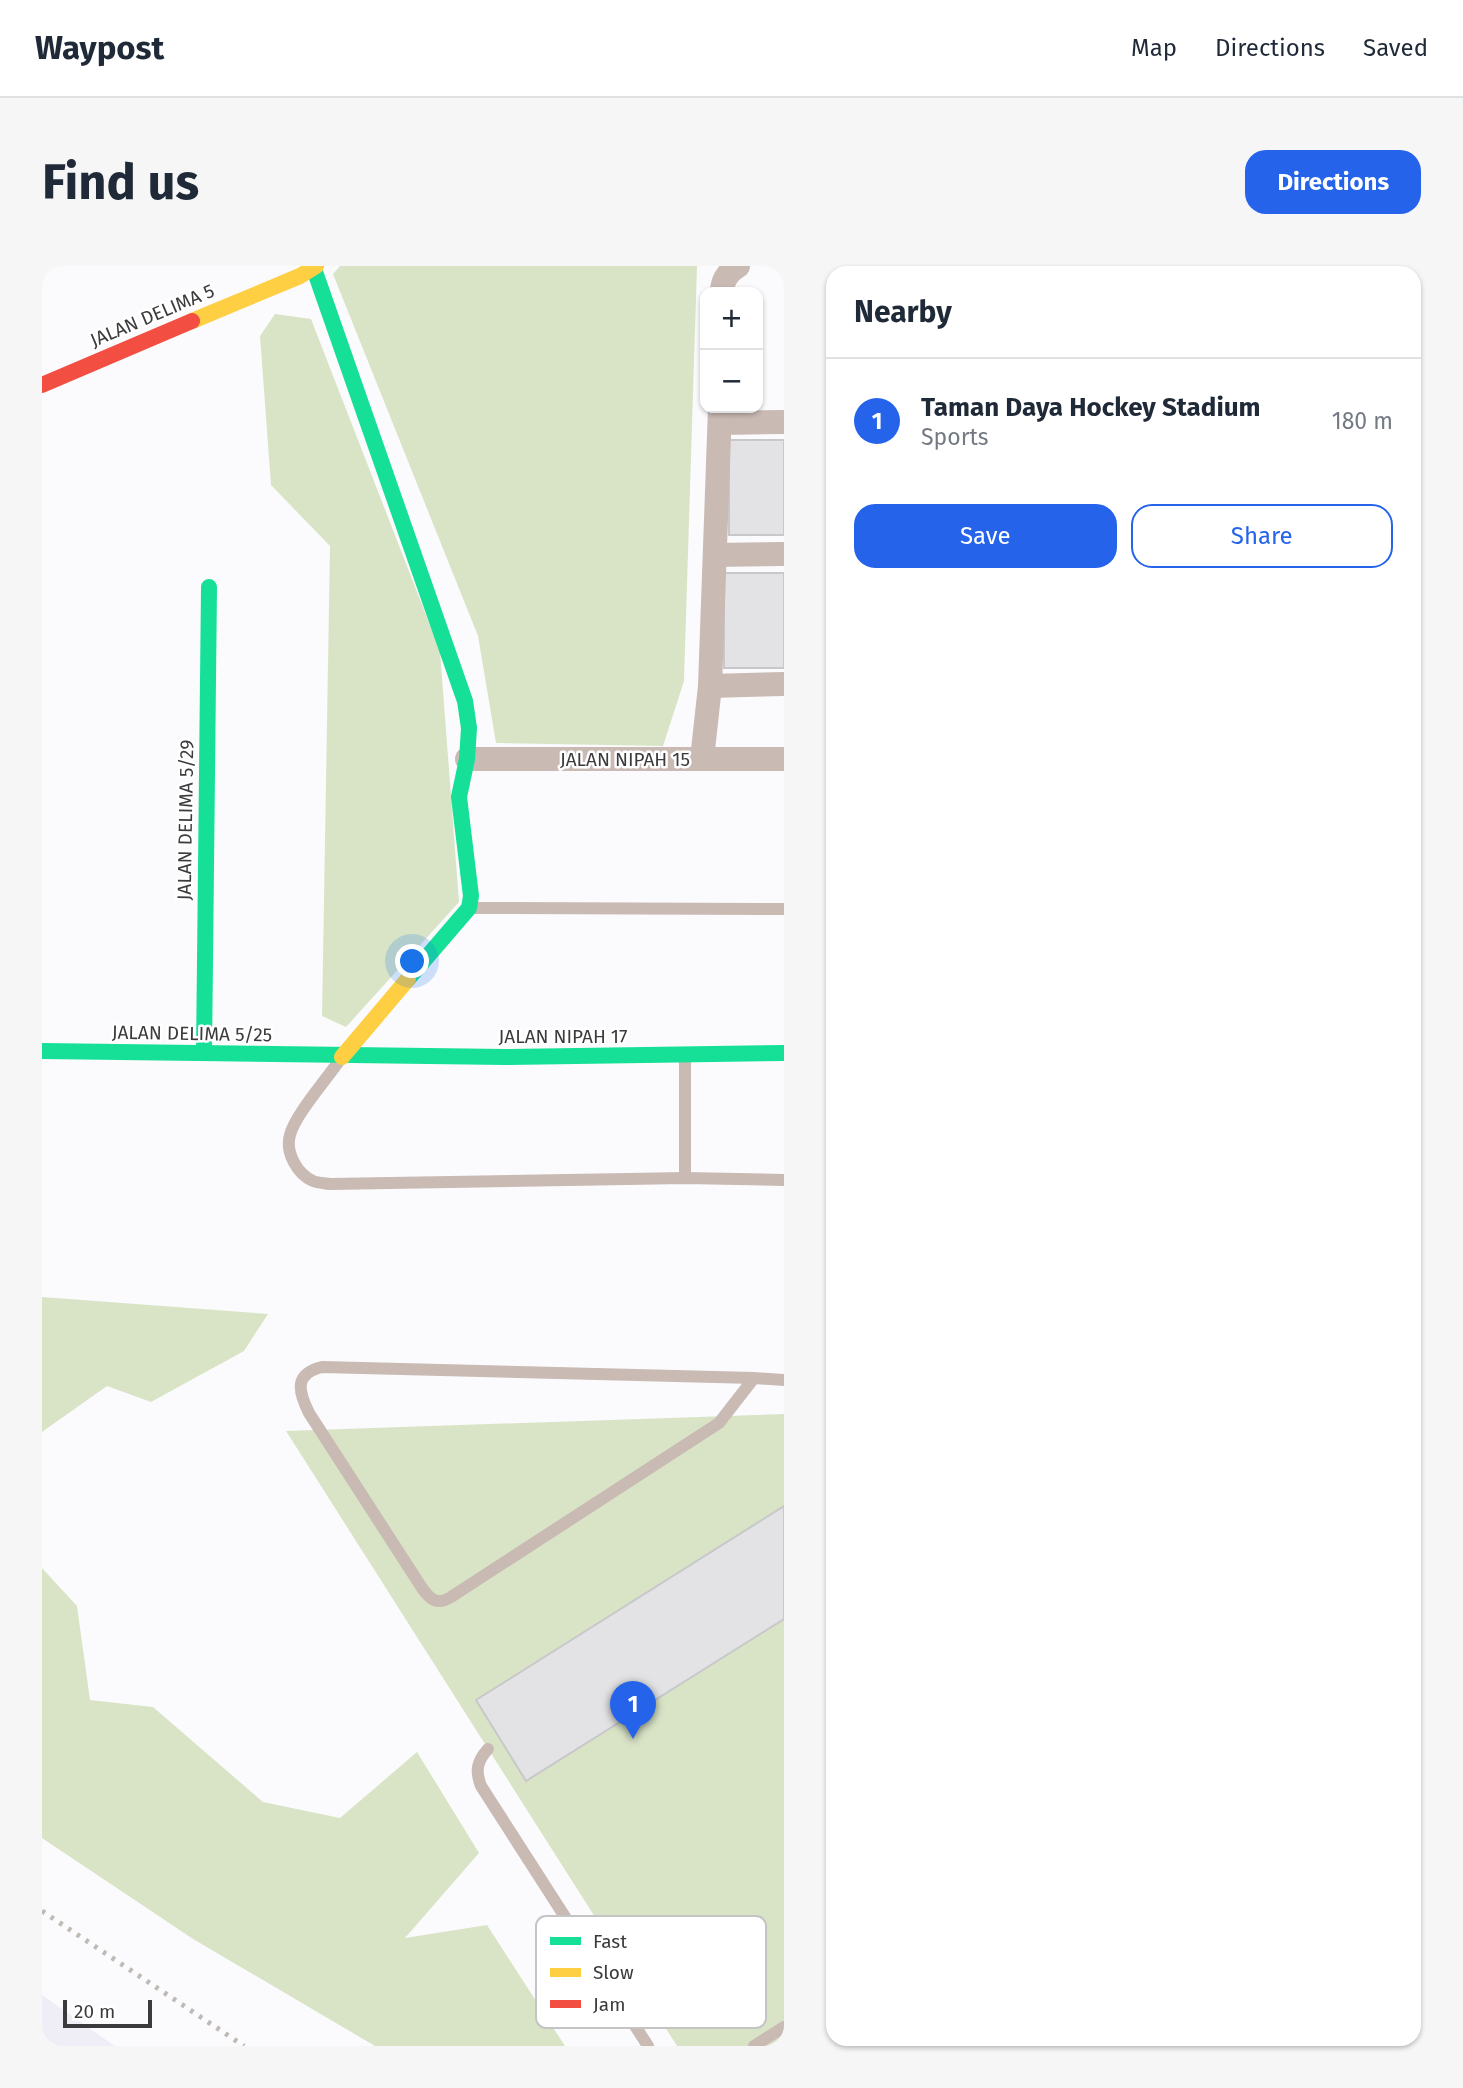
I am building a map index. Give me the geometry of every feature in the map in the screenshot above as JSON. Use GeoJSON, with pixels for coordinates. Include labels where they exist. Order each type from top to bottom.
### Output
{"type":"FeatureCollection","features":[{"type":"Feature","properties":{"kind":"street"},"geometry":{"type":"LineString","coordinates":[[722,287],[722,282],[738,266]]}},
{"type":"Feature","properties":{"kind":"street"},"geometry":{"type":"LineString","coordinates":[[315,267],[465,701],[469,722],[467,759],[459,797],[471,895],[469,908],[342,1057]]}},
{"type":"Feature","properties":{"kind":"street","name":"JALAN DELIMA 5"},"geometry":{"type":"LineString","coordinates":[[42,385],[315,267]]}},
{"type":"Feature","properties":{"kind":"street"},"geometry":{"type":"LineString","coordinates":[[702,759],[710,685],[720,415],[784,422]]}},
{"type":"Feature","properties":{"kind":"street"},"geometry":{"type":"LineString","coordinates":[[715,555],[784,554]]}},
{"type":"Feature","properties":{"kind":"street","name":"JALAN DELIMA 5/29"},"geometry":{"type":"LineString","coordinates":[[204,1053],[209,587]]}},
{"type":"Feature","properties":{"kind":"street"},"geometry":{"type":"LineString","coordinates":[[710,685],[784,684]]}},
{"type":"Feature","properties":{"kind":"street","name":"JALAN NIPAH 15"},"geometry":{"type":"LineString","coordinates":[[467,759],[784,760]]}},
{"type":"Feature","properties":{"kind":"street","name":"JALAN DELIMA 5/25"},"geometry":{"type":"LineString","coordinates":[[42,1051],[342,1057]]}},
{"type":"Feature","properties":{"kind":"street","name":"JALAN NIPAH 17"},"geometry":{"type":"LineString","coordinates":[[342,1057],[685,1056],[784,1053]]}},
{"type":"Feature","properties":{"kind":"lane"},"geometry":{"type":"LineString","coordinates":[[469,908],[784,909]]}},
{"type":"Feature","properties":{"kind":"lane"},"geometry":{"type":"LineString","coordinates":[[685,1056],[685,1178]]}},
{"type":"Feature","properties":{"kind":"lane"},"geometry":{"type":"LineString","coordinates":[[342,1057],[295,1122],[289,1137],[291,1157],[300,1172],[313,1181],[330,1184],[685,1178],[784,1180]]}},
{"type":"Feature","properties":{"kind":"lane"},"geometry":{"type":"LineString","coordinates":[[754,1378],[719,1423],[452,1597],[438,1602],[427,1595],[362,1495],[309,1413],[300,1389],[303,1378],[311,1370],[322,1367],[754,1378],[784,1380]]}},
{"type":"Feature","properties":{"kind":"lane"},"geometry":{"type":"LineString","coordinates":[[488,1749],[477,1766],[481,1786],[564,1916]]}},
{"type":"Feature","properties":{"kind":"lane"},"geometry":{"type":"LineString","coordinates":[[754,2046],[784,2027]]}},
{"type":"Feature","properties":{"kind":"lane"},"geometry":{"type":"LineString","coordinates":[[636,2028],[648,2046]]}},
{"type":"Feature","properties":{"kind":"shaded area"},"geometry":{"type":"Polygon","coordinates":[[[42,1995],[115,2046],[42,2046],[42,1995]]]}},
{"type":"Feature","properties":{"kind":"green space"},"geometry":{"type":"Polygon","coordinates":[[[340,266],[697,266],[684,681],[663,746],[496,743],[478,636],[333,274],[340,266]]]}},
{"type":"Feature","properties":{"kind":"green space"},"geometry":{"type":"Polygon","coordinates":[[[275,314],[311,319],[440,651],[459,902],[346,1027],[322,1016],[330,546],[271,485],[260,336],[275,314]]]}},
{"type":"Feature","properties":{"kind":"green space"},"geometry":{"type":"Polygon","coordinates":[[[42,1297],[268,1314],[244,1351],[151,1402],[107,1386],[42,1432],[42,1297]]]}},
{"type":"Feature","properties":{"kind":"green space"},"geometry":{"type":"Polygon","coordinates":[[[784,1414],[784,2046],[677,2046],[666,2028],[766,2028],[766,1916],[594,1916],[286,1431],[784,1414]]]}},
{"type":"Feature","properties":{"kind":"green space"},"geometry":{"type":"Polygon","coordinates":[[[42,1568],[77,1606],[90,1700],[153,1707],[263,1802],[340,1818],[417,1752],[479,1853],[405,1938],[487,1925],[536,2001],[536,2028],[553,2028],[565,2046],[375,2046],[193,1939],[42,1838],[42,1568]]]}},
{"type":"Feature","properties":{"kind":"building"},"geometry":{"type":"Polygon","coordinates":[[[729,440],[784,440],[784,535],[729,535],[729,440]]]}},
{"type":"Feature","properties":{"kind":"building"},"geometry":{"type":"Polygon","coordinates":[[[724,573],[784,573],[784,668],[724,668],[724,573]]]}},
{"type":"Feature","properties":{"kind":"building"},"geometry":{"type":"Polygon","coordinates":[[[784,1506],[784,1619],[526,1781],[476,1700],[784,1506]]]}},
{"type":"Feature","properties":{"kind":"railway"},"geometry":{"type":"LineString","coordinates":[[42,1911],[244,2046]]}},
{"type":"Feature","properties":{"kind":"traffic: fast"},"geometry":{"type":"LineString","coordinates":[[314,269],[465,701],[469,728],[467,759],[459,797],[471,896],[469,908],[408,979]]}},
{"type":"Feature","properties":{"kind":"traffic: fast"},"geometry":{"type":"LineString","coordinates":[[204,1053],[209,587]]}},
{"type":"Feature","properties":{"kind":"traffic: fast"},"geometry":{"type":"LineString","coordinates":[[42,1051],[506,1057],[784,1053]]}},
{"type":"Feature","properties":{"kind":"traffic: slow"},"geometry":{"type":"LineString","coordinates":[[192,321],[300,276],[316,266]]}},
{"type":"Feature","properties":{"kind":"traffic: slow"},"geometry":{"type":"LineString","coordinates":[[342,1057],[408,979]]}},
{"type":"Feature","properties":{"kind":"traffic: jam"},"geometry":{"type":"LineString","coordinates":[[42,385],[192,321]]}},
{"type":"Feature","properties":{"kind":"place","name":"Taman Daya Hockey Stadium"},"geometry":{"type":"Point","coordinates":[633,1739]}}]}
